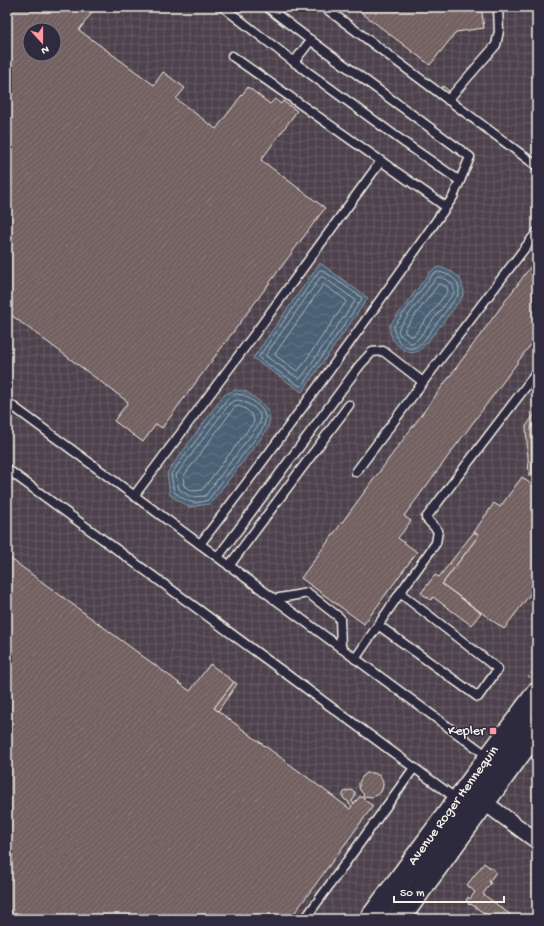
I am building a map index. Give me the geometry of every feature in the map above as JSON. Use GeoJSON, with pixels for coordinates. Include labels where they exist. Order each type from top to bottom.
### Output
{"type":"FeatureCollection","features":[{"type":"Feature","properties":{"kind":"street","name":"Avenue Roger Hennequin"},"geometry":{"type":"LineString","coordinates":[[371,919],[537,694]]}},
{"type":"Feature","properties":{"kind":"street","name":"Avenue Roger Hennequin"},"geometry":{"type":"LineString","coordinates":[[398,919],[537,729]]}},
{"type":"Feature","properties":{"kind":"street"},"geometry":{"type":"LineString","coordinates":[[462,795],[484,803],[537,842]]}},
{"type":"Feature","properties":{"kind":"lane"},"geometry":{"type":"LineString","coordinates":[[223,7],[294,62],[460,181]]}},
{"type":"Feature","properties":{"kind":"lane"},"geometry":{"type":"LineString","coordinates":[[200,544],[234,502],[388,290],[453,197],[470,157],[267,7]]}},
{"type":"Feature","properties":{"kind":"lane"},"geometry":{"type":"LineString","coordinates":[[324,7],[537,166]]}},
{"type":"Feature","properties":{"kind":"lane"},"geometry":{"type":"LineString","coordinates":[[448,100],[496,45],[499,31],[498,7]]}},
{"type":"Feature","properties":{"kind":"lane"},"geometry":{"type":"LineString","coordinates":[[294,62],[311,40]]}},
{"type":"Feature","properties":{"kind":"lane"},"geometry":{"type":"LineString","coordinates":[[232,56],[446,207]]}},
{"type":"Feature","properties":{"kind":"lane"},"geometry":{"type":"LineString","coordinates":[[134,496],[381,161]]}},
{"type":"Feature","properties":{"kind":"lane"},"geometry":{"type":"LineString","coordinates":[[356,472],[537,232]]}},
{"type":"Feature","properties":{"kind":"lane"},"geometry":{"type":"LineString","coordinates":[[218,557],[360,365],[372,352],[383,351],[423,382]]}},
{"type":"Feature","properties":{"kind":"lane"},"geometry":{"type":"LineString","coordinates":[[355,659],[436,543],[438,531],[426,518],[537,372]]}},
{"type":"Feature","properties":{"kind":"lane"},"geometry":{"type":"LineString","coordinates":[[7,402],[490,757]]}},
{"type":"Feature","properties":{"kind":"lane"},"geometry":{"type":"LineString","coordinates":[[229,566],[349,405]]}},
{"type":"Feature","properties":{"kind":"lane"},"geometry":{"type":"LineString","coordinates":[[7,469],[414,768],[462,795]]}},
{"type":"Feature","properties":{"kind":"lane"},"geometry":{"type":"LineString","coordinates":[[274,599],[308,593],[340,618],[341,648]]}},
{"type":"Feature","properties":{"kind":"lane"},"geometry":{"type":"LineString","coordinates":[[378,625],[478,697],[498,669],[400,593]]}},
{"type":"Feature","properties":{"kind":"lane"},"geometry":{"type":"LineString","coordinates":[[305,919],[414,768]]}},
{"type":"Feature","properties":{"kind":"shaded area"},"geometry":{"type":"Polygon","coordinates":[[[7,7],[537,7],[537,919],[7,919],[7,7]]]}},
{"type":"Feature","properties":{"kind":"water"},"geometry":{"type":"Polygon","coordinates":[[[320,263],[368,298],[302,392],[253,358],[320,263]]]}},
{"type":"Feature","properties":{"kind":"water"},"geometry":{"type":"Polygon","coordinates":[[[439,267],[452,272],[460,278],[464,291],[462,298],[420,349],[416,352],[406,351],[393,339],[390,331],[390,325],[431,271],[439,267]]]}},
{"type":"Feature","properties":{"kind":"water"},"geometry":{"type":"Polygon","coordinates":[[[235,390],[246,392],[264,406],[269,414],[268,428],[210,504],[189,507],[170,495],[167,473],[224,395],[235,390]]]}},
{"type":"Feature","properties":{"kind":"building"},"geometry":{"type":"Polygon","coordinates":[[[7,7],[96,7],[79,30],[154,85],[163,72],[185,88],[176,99],[216,129],[248,87],[270,104],[275,99],[281,104],[283,101],[297,111],[261,160],[325,208],[162,428],[156,424],[143,442],[114,421],[128,402],[7,312],[7,7]]]}},
{"type":"Feature","properties":{"kind":"building"},"geometry":{"type":"Polygon","coordinates":[[[354,7],[481,7],[484,28],[456,32],[430,65],[354,7]]]}},
{"type":"Feature","properties":{"kind":"building"},"geometry":{"type":"Polygon","coordinates":[[[443,86],[449,91],[445,95],[440,91],[443,86]]]}},
{"type":"Feature","properties":{"kind":"building"},"geometry":{"type":"Polygon","coordinates":[[[537,258],[537,336],[404,516],[411,521],[398,538],[417,552],[364,624],[301,578],[537,258]]]}},
{"type":"Feature","properties":{"kind":"building"},"geometry":{"type":"Polygon","coordinates":[[[537,411],[537,419],[531,428],[532,476],[529,476],[526,426],[537,411]]]}},
{"type":"Feature","properties":{"kind":"building"},"geometry":{"type":"Polygon","coordinates":[[[522,477],[537,489],[537,585],[504,629],[442,584],[479,535],[474,532],[494,503],[500,507],[522,477]]]}},
{"type":"Feature","properties":{"kind":"building"},"geometry":{"type":"Polygon","coordinates":[[[474,532],[479,535],[442,584],[481,613],[471,625],[433,597],[431,600],[421,593],[435,575],[439,577],[474,532]]]}},
{"type":"Feature","properties":{"kind":"building"},"geometry":{"type":"Polygon","coordinates":[[[7,556],[190,691],[210,664],[234,682],[214,708],[350,809],[352,806],[343,797],[345,791],[351,790],[355,792],[355,796],[352,801],[354,804],[360,796],[362,798],[364,795],[359,787],[362,777],[367,773],[374,773],[380,776],[383,782],[381,792],[375,796],[366,796],[363,799],[373,806],[290,919],[14,919],[7,914],[7,556]]]}},
{"type":"Feature","properties":{"kind":"building"},"geometry":{"type":"Polygon","coordinates":[[[234,682],[237,684],[218,711],[214,708],[234,682]]]}},
{"type":"Feature","properties":{"kind":"building"},"geometry":{"type":"Polygon","coordinates":[[[484,863],[496,872],[489,882],[491,883],[483,894],[516,919],[481,919],[485,914],[471,904],[468,904],[469,902],[466,900],[468,897],[470,899],[475,892],[467,885],[484,863]]]}},
{"type":"Feature","properties":{"kind":"building"},"geometry":{"type":"Polygon","coordinates":[[[7,914],[14,919],[7,919],[7,914]]]}},
{"type":"Feature","properties":{"kind":"building"},"geometry":{"type":"Polygon","coordinates":[[[469,914],[477,919],[465,919],[469,914]]]}},
{"type":"Feature","properties":{"kind":"place","name":"Kepler"},"geometry":{"type":"Point","coordinates":[493,731]}}]}
